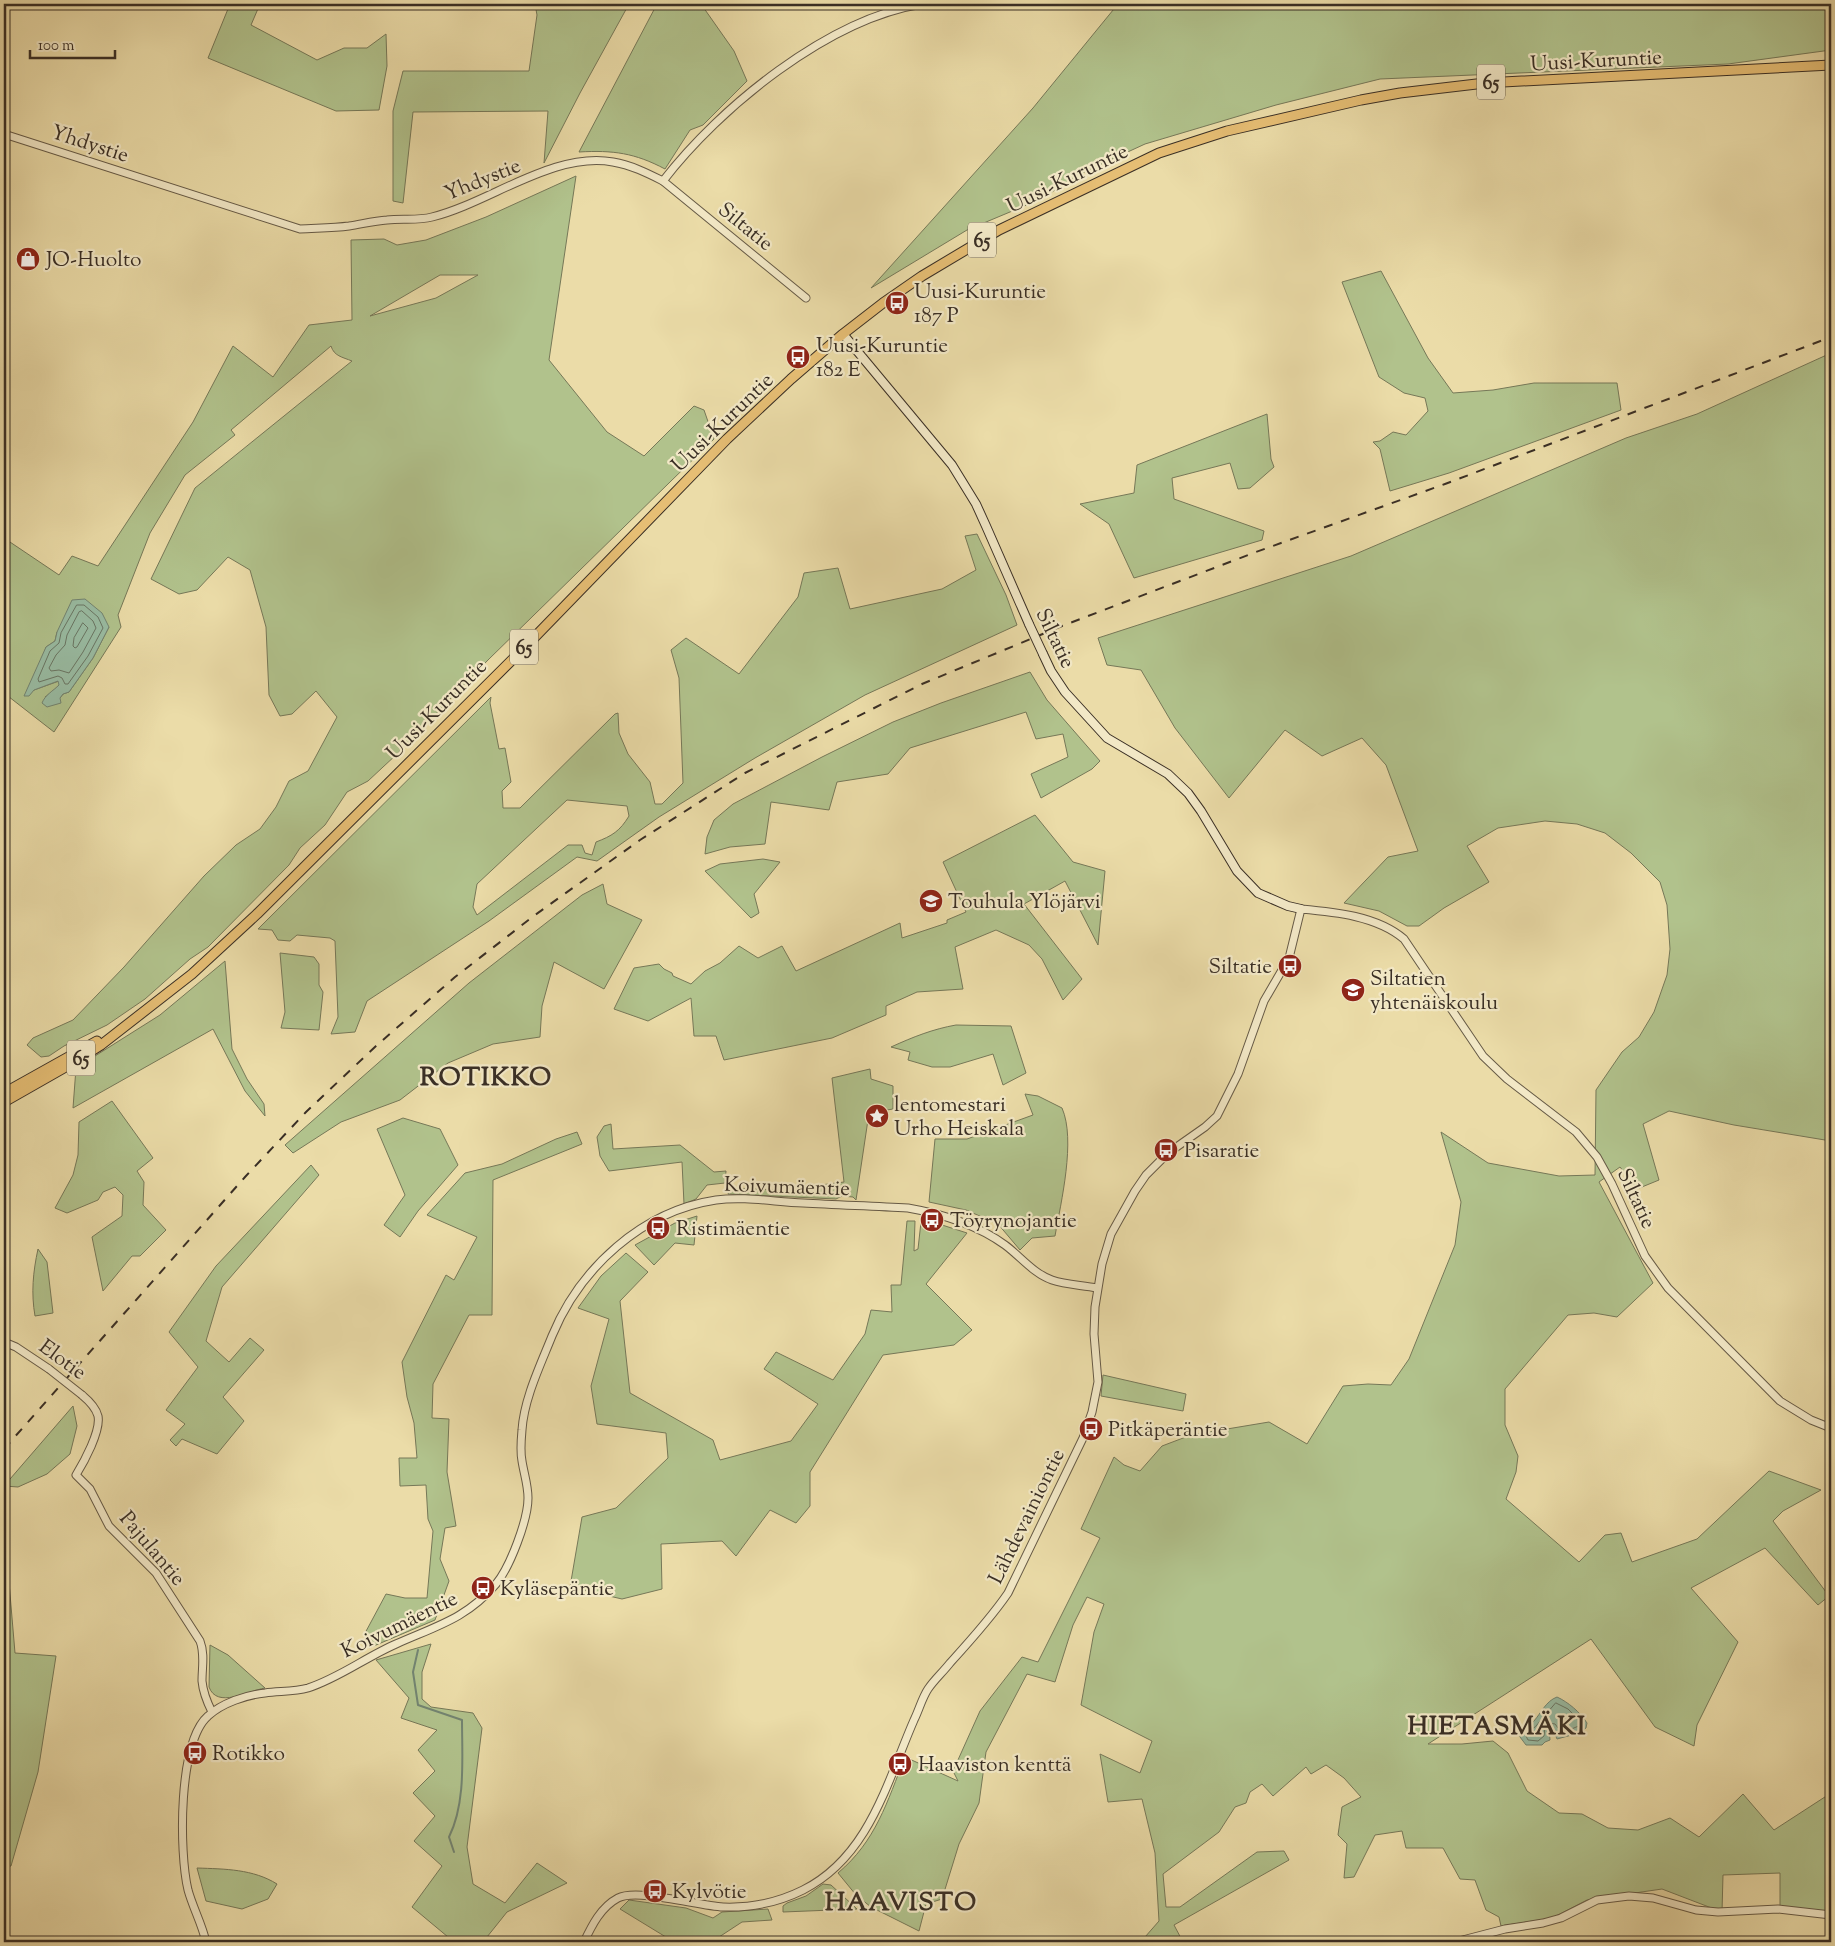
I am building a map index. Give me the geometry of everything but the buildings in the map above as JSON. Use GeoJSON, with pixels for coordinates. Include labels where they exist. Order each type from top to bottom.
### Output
{"type":"FeatureCollection","features":[{"type":"Feature","properties":{"kind":"main road","name":"Uusi-Kuruntie"},"geometry":{"type":"LineString","coordinates":[[4,1102],[69,1065],[114,1035],[192,974],[257,914],[527,645],[727,439],[843,334],[883,303],[922,276],[999,230],[1159,153],[1228,131],[1400,92],[1485,83],[1831,65]]}},
{"type":"Feature","properties":{"kind":"main road","name":"Siltatie"},"geometry":{"type":"LineString","coordinates":[[843,334],[952,465],[979,512],[1051,671],[1064,692],[1107,738],[1168,774],[1188,794],[1201,811],[1237,871],[1258,893],[1288,906],[1301,909]]}},
{"type":"Feature","properties":{"kind":"main road","name":"Uusi-Kuruntie"},"geometry":{"type":"LineString","coordinates":[[4,1093],[98,1041],[114,1035]]}},
{"type":"Feature","properties":{"kind":"street"},"geometry":{"type":"LineString","coordinates":[[663,181],[679,160],[751,91],[825,39],[864,20],[890,11],[922,4]]}},
{"type":"Feature","properties":{"kind":"street","name":"Yhdystie"},"geometry":{"type":"LineString","coordinates":[[4,134],[300,229],[432,217],[552,169],[576,162],[613,162],[640,169],[663,181]]}},
{"type":"Feature","properties":{"kind":"street","name":"Siltatie"},"geometry":{"type":"LineString","coordinates":[[663,181],[806,298]]}},
{"type":"Feature","properties":{"kind":"street","name":"Siltatie"},"geometry":{"type":"LineString","coordinates":[[1301,909],[1370,921],[1387,926],[1404,938],[1483,1056],[1507,1080],[1576,1132],[1597,1157],[1612,1184],[1645,1256],[1668,1288],[1780,1401],[1811,1420],[1831,1428]]}},
{"type":"Feature","properties":{"kind":"street","name":"Lähdevainiontie"},"geometry":{"type":"LineString","coordinates":[[584,1942],[591,1926],[600,1914],[618,1898],[634,1895],[724,1907],[776,1901],[819,1881],[831,1872],[858,1844],[866,1832],[889,1782],[927,1690],[995,1613],[1008,1593],[1080,1445],[1092,1412],[1098,1382],[1094,1334],[1098,1288],[1106,1248],[1111,1234],[1140,1183],[1168,1153],[1205,1127],[1217,1116],[1238,1074],[1264,1002],[1289,958],[1301,909]]}},
{"type":"Feature","properties":{"kind":"street","name":"Koivumäentie"},"geometry":{"type":"LineString","coordinates":[[206,1942],[202,1924],[188,1890],[183,1850],[182,1820],[184,1786],[195,1735],[200,1725],[212,1712],[247,1697],[264,1693],[300,1690],[325,1682],[384,1649],[458,1617],[476,1604],[497,1583],[512,1556],[527,1508],[527,1485],[521,1455],[523,1422],[538,1371],[558,1321],[585,1280],[610,1252],[624,1240],[655,1221],[690,1206],[724,1200],[908,1208],[933,1213],[971,1225],[1004,1244],[1036,1271],[1052,1280],[1098,1288]]}},
{"type":"Feature","properties":{"kind":"street","name":"Elotie"},"geometry":{"type":"LineString","coordinates":[[4,1342],[16,1347],[49,1369],[82,1395],[96,1410]]}},
{"type":"Feature","properties":{"kind":"street","name":"Pajulantie"},"geometry":{"type":"LineString","coordinates":[[96,1410],[98,1427],[76,1475],[90,1489],[109,1526],[156,1573],[200,1640],[203,1653],[202,1683],[212,1712]]}},
{"type":"Feature","properties":{"kind":"street"},"geometry":{"type":"LineString","coordinates":[[1455,1942],[1505,1929],[1561,1918],[1597,1900],[1628,1896],[1654,1898],[1696,1910],[1778,1909],[1831,1915]]}},
{"type":"Feature","properties":{"kind":"shaded area"},"geometry":{"type":"Polygon","coordinates":[[[230,4],[260,4],[251,25],[317,60],[344,48],[367,48],[386,34],[387,66],[379,110],[336,111],[208,58],[230,4]]]}},
{"type":"Feature","properties":{"kind":"shaded area"},"geometry":{"type":"Polygon","coordinates":[[[535,4],[629,4],[544,163],[548,111],[413,112],[403,203],[393,201],[393,111],[403,71],[529,71],[537,15],[535,4]]]}},
{"type":"Feature","properties":{"kind":"shaded area"},"geometry":{"type":"Polygon","coordinates":[[[657,4],[701,4],[734,51],[747,81],[703,125],[690,130],[665,169],[644,159],[624,154],[613,152],[579,152],[657,4]]]}},
{"type":"Feature","properties":{"kind":"shaded area"},"geometry":{"type":"Polygon","coordinates":[[[1118,4],[1831,4],[1831,50],[1728,64],[1380,79],[1276,105],[1145,144],[1080,174],[1041,199],[967,230],[871,288],[1033,108],[1118,4]]]}},
{"type":"Feature","properties":{"kind":"shaded area"},"geometry":{"type":"Polygon","coordinates":[[[576,176],[549,360],[607,432],[644,456],[694,406],[704,410],[714,439],[488,660],[397,754],[368,781],[347,792],[325,825],[300,848],[289,865],[208,947],[190,959],[145,999],[107,1025],[64,1046],[49,1056],[41,1057],[27,1045],[33,1038],[73,1020],[124,967],[204,876],[236,845],[260,829],[276,807],[289,781],[308,771],[337,717],[316,691],[292,714],[280,716],[269,695],[266,627],[250,570],[228,557],[197,590],[179,594],[151,579],[195,488],[352,361],[336,354],[331,346],[231,430],[235,435],[185,475],[150,533],[118,615],[121,627],[54,732],[4,693],[4,538],[59,575],[72,556],[98,566],[193,422],[233,346],[273,377],[309,325],[352,320],[351,240],[384,239],[397,245],[426,240],[486,217],[576,176]],[[440,275],[370,316],[436,298],[478,275],[440,275]],[[109,627],[57,632],[55,641],[46,647],[34,690],[59,681],[60,684],[45,697],[60,698],[63,694],[69,692],[93,658],[109,627]]]}},
{"type":"Feature","properties":{"kind":"shaded area"},"geometry":{"type":"Polygon","coordinates":[[[1381,271],[1428,358],[1453,393],[1493,390],[1534,383],[1617,383],[1621,410],[1449,473],[1390,491],[1380,449],[1373,442],[1380,441],[1393,432],[1406,435],[1428,411],[1425,398],[1404,393],[1379,377],[1342,282],[1381,271]]]}},
{"type":"Feature","properties":{"kind":"shaded area"},"geometry":{"type":"Polygon","coordinates":[[[1831,353],[1831,1141],[1734,1125],[1669,1111],[1643,1124],[1659,1180],[1637,1189],[1620,1167],[1599,1182],[1653,1283],[1617,1317],[1594,1313],[1568,1315],[1505,1389],[1505,1425],[1518,1456],[1516,1472],[1506,1499],[1579,1562],[1605,1535],[1621,1533],[1632,1562],[1697,1539],[1769,1471],[1821,1490],[1783,1511],[1773,1521],[1829,1596],[1818,1605],[1765,1548],[1691,1588],[1738,1642],[1697,1725],[1694,1746],[1655,1727],[1591,1639],[1428,1744],[1462,1744],[1493,1741],[1508,1753],[1527,1791],[1559,1813],[1582,1814],[1608,1828],[1638,1830],[1670,1818],[1699,1837],[1743,1794],[1774,1830],[1831,1793],[1831,1916],[1780,1912],[1780,1873],[1723,1875],[1722,1912],[1662,1889],[1587,1900],[1552,1918],[1501,1926],[1499,1917],[1486,1910],[1475,1880],[1460,1879],[1443,1848],[1406,1848],[1402,1831],[1375,1835],[1354,1877],[1344,1878],[1347,1844],[1338,1835],[1342,1807],[1361,1797],[1344,1778],[1326,1765],[1311,1774],[1306,1767],[1273,1796],[1262,1784],[1250,1792],[1246,1803],[1235,1807],[1219,1832],[1163,1874],[1166,1907],[1180,1907],[1257,1852],[1284,1851],[1289,1860],[1174,1925],[1183,1942],[1131,1942],[1130,1940],[1145,1937],[1159,1921],[1155,1853],[1142,1799],[1108,1802],[1100,1754],[1140,1773],[1152,1741],[1081,1705],[1094,1632],[1104,1604],[1087,1597],[1073,1625],[1055,1682],[1027,1674],[986,1752],[979,1803],[959,1844],[942,1899],[926,1904],[919,1931],[871,1907],[856,1895],[838,1873],[862,1848],[871,1834],[886,1805],[905,1757],[958,1781],[953,1771],[980,1711],[1022,1657],[1038,1662],[1100,1538],[1081,1529],[1114,1457],[1124,1465],[1140,1471],[1162,1446],[1191,1435],[1269,1422],[1307,1444],[1343,1386],[1391,1385],[1409,1359],[1455,1245],[1461,1202],[1441,1132],[1488,1163],[1559,1176],[1595,1175],[1596,1090],[1622,1052],[1639,1037],[1654,1012],[1667,975],[1670,949],[1667,905],[1660,882],[1631,853],[1605,833],[1577,824],[1545,821],[1498,828],[1467,846],[1489,882],[1444,908],[1419,926],[1407,926],[1379,911],[1344,903],[1388,857],[1418,851],[1386,765],[1362,738],[1322,756],[1285,730],[1229,798],[1175,728],[1141,670],[1107,665],[1098,638],[1351,556],[1626,438],[1697,414],[1831,353]]]}},
{"type":"Feature","properties":{"kind":"shaded area"},"geometry":{"type":"Polygon","coordinates":[[[1267,414],[1271,459],[1274,467],[1250,488],[1238,489],[1230,463],[1172,478],[1174,499],[1264,531],[1262,540],[1134,578],[1109,524],[1080,504],[1134,493],[1137,465],[1267,414]]]}},
{"type":"Feature","properties":{"kind":"shaded area"},"geometry":{"type":"Polygon","coordinates":[[[977,534],[1006,595],[1017,625],[865,695],[755,758],[659,817],[597,861],[577,857],[489,921],[367,1001],[355,1032],[331,1034],[338,1017],[335,941],[330,938],[297,935],[290,941],[278,940],[272,930],[258,929],[491,697],[490,703],[499,749],[505,748],[511,782],[502,791],[503,808],[520,808],[618,713],[619,733],[628,754],[650,782],[655,804],[662,804],[683,783],[679,678],[671,650],[686,638],[739,674],[798,597],[804,573],[838,568],[850,609],[942,589],[976,570],[965,536],[977,534]],[[567,800],[477,884],[473,907],[477,915],[568,845],[582,845],[585,853],[592,855],[596,842],[607,838],[626,821],[629,816],[627,806],[567,800]]]}},
{"type":"Feature","properties":{"kind":"shaded area"},"geometry":{"type":"Polygon","coordinates":[[[1030,672],[1047,700],[1100,761],[1092,769],[1041,798],[1031,774],[1068,757],[1063,734],[1036,739],[1026,712],[910,748],[888,774],[837,782],[829,810],[771,802],[765,844],[730,847],[705,854],[707,837],[714,820],[733,804],[893,722],[1030,672]]]}},
{"type":"Feature","properties":{"kind":"shaded area"},"geometry":{"type":"Polygon","coordinates":[[[1035,815],[1073,862],[1105,871],[1098,945],[1065,881],[1024,904],[1082,979],[1063,1000],[1042,959],[1029,945],[996,930],[955,947],[963,989],[917,992],[886,1006],[886,1015],[832,1038],[724,1060],[716,1036],[694,1036],[691,998],[648,1021],[614,1009],[634,968],[659,964],[672,973],[673,976],[691,984],[705,971],[720,963],[739,946],[758,958],[782,946],[796,971],[900,923],[902,938],[947,923],[947,920],[966,912],[943,862],[1035,815]]]}},
{"type":"Feature","properties":{"kind":"shaded area"},"geometry":{"type":"Polygon","coordinates":[[[763,859],[780,862],[754,894],[759,913],[751,918],[705,871],[720,864],[763,859]]]}},
{"type":"Feature","properties":{"kind":"shaded area"},"geometry":{"type":"Polygon","coordinates":[[[603,884],[607,904],[642,920],[604,989],[554,962],[542,1006],[540,1037],[493,1044],[448,1063],[400,1100],[341,1122],[293,1153],[285,1145],[469,983],[582,895],[603,884]]]}},
{"type":"Feature","properties":{"kind":"shaded area"},"geometry":{"type":"Polygon","coordinates":[[[280,953],[314,957],[319,964],[319,985],[323,992],[319,1030],[281,1028],[285,1012],[280,953]]]}},
{"type":"Feature","properties":{"kind":"shaded area"},"geometry":{"type":"Polygon","coordinates":[[[225,961],[232,1049],[247,1079],[264,1104],[265,1116],[245,1091],[213,1029],[73,1108],[76,1068],[160,1015],[225,961]]]}},
{"type":"Feature","properties":{"kind":"shaded area"},"geometry":{"type":"Polygon","coordinates":[[[956,1025],[1011,1026],[1026,1073],[1003,1085],[993,1054],[950,1067],[932,1067],[908,1060],[910,1052],[891,1047],[923,1034],[956,1025]]]}},
{"type":"Feature","properties":{"kind":"shaded area"},"geometry":{"type":"Polygon","coordinates":[[[870,1069],[871,1079],[893,1086],[893,1109],[869,1113],[856,1200],[853,1197],[842,1196],[836,1199],[728,1194],[733,1188],[782,1190],[844,1182],[832,1078],[870,1069]]]}},
{"type":"Feature","properties":{"kind":"shaded area"},"geometry":{"type":"Polygon","coordinates":[[[1025,1094],[1038,1096],[1062,1108],[1066,1121],[1068,1154],[1064,1189],[1055,1236],[1032,1238],[1020,1250],[998,1224],[966,1210],[929,1202],[935,1139],[967,1139],[1033,1115],[1025,1094]]]}},
{"type":"Feature","properties":{"kind":"shaded area"},"geometry":{"type":"Polygon","coordinates":[[[112,1101],[153,1158],[137,1171],[144,1182],[143,1205],[166,1230],[140,1256],[132,1256],[103,1291],[92,1237],[122,1216],[123,1195],[115,1187],[103,1192],[98,1200],[67,1213],[55,1208],[73,1175],[78,1155],[79,1122],[112,1101]]]}},
{"type":"Feature","properties":{"kind":"shaded area"},"geometry":{"type":"Polygon","coordinates":[[[403,1118],[440,1129],[458,1165],[418,1211],[400,1237],[384,1225],[405,1195],[377,1129],[403,1118]]]}},
{"type":"Feature","properties":{"kind":"shaded area"},"geometry":{"type":"Polygon","coordinates":[[[611,1124],[613,1149],[680,1145],[714,1172],[726,1171],[725,1183],[707,1185],[696,1199],[684,1204],[682,1162],[609,1171],[600,1156],[597,1137],[604,1126],[611,1124]]]}},
{"type":"Feature","properties":{"kind":"shaded area"},"geometry":{"type":"Polygon","coordinates":[[[577,1132],[582,1144],[493,1180],[492,1315],[469,1315],[433,1384],[432,1418],[449,1419],[447,1472],[456,1526],[445,1528],[440,1559],[449,1581],[435,1620],[369,1648],[364,1635],[386,1594],[405,1598],[427,1598],[433,1531],[428,1519],[426,1485],[400,1486],[399,1458],[417,1458],[414,1423],[407,1397],[402,1362],[446,1275],[454,1280],[477,1237],[427,1215],[465,1173],[502,1164],[556,1139],[577,1132]]]}},
{"type":"Feature","properties":{"kind":"shaded area"},"geometry":{"type":"Polygon","coordinates":[[[311,1165],[319,1175],[222,1287],[206,1341],[229,1362],[250,1338],[264,1350],[223,1397],[244,1421],[217,1454],[182,1439],[176,1446],[170,1440],[185,1424],[166,1410],[198,1367],[169,1332],[216,1266],[311,1165]]]}},
{"type":"Feature","properties":{"kind":"shaded area"},"geometry":{"type":"Polygon","coordinates":[[[697,1216],[694,1245],[675,1243],[654,1265],[635,1245],[675,1223],[697,1216]]]}},
{"type":"Feature","properties":{"kind":"shaded area"},"geometry":{"type":"Polygon","coordinates":[[[907,1221],[915,1221],[914,1251],[918,1249],[921,1222],[939,1224],[967,1233],[926,1284],[972,1330],[954,1345],[883,1355],[810,1472],[810,1506],[796,1523],[770,1510],[736,1556],[722,1541],[661,1544],[662,1589],[622,1599],[570,1587],[582,1517],[616,1508],[668,1458],[666,1433],[597,1424],[591,1386],[609,1319],[578,1308],[601,1276],[626,1253],[648,1272],[620,1301],[630,1393],[713,1440],[720,1460],[791,1441],[818,1404],[764,1369],[776,1352],[833,1380],[865,1334],[871,1310],[892,1312],[891,1285],[901,1285],[907,1221]]]}},
{"type":"Feature","properties":{"kind":"shaded area"},"geometry":{"type":"Polygon","coordinates":[[[38,1249],[47,1262],[53,1313],[35,1316],[33,1282],[38,1249]]]}},
{"type":"Feature","properties":{"kind":"shaded area"},"geometry":{"type":"Polygon","coordinates":[[[1103,1375],[1186,1394],[1183,1411],[1101,1396],[1103,1375]]]}},
{"type":"Feature","properties":{"kind":"shaded area"},"geometry":{"type":"Polygon","coordinates":[[[73,1406],[77,1426],[70,1454],[47,1474],[18,1487],[4,1486],[73,1406]]]}},
{"type":"Feature","properties":{"kind":"shaded area"},"geometry":{"type":"Polygon","coordinates":[[[6,1547],[15,1653],[56,1656],[38,1772],[11,1866],[4,1867],[4,1549],[6,1547]]]}},
{"type":"Feature","properties":{"kind":"shaded area"},"geometry":{"type":"Polygon","coordinates":[[[431,1644],[422,1672],[422,1699],[431,1707],[473,1713],[482,1728],[467,1847],[473,1884],[505,1903],[537,1863],[567,1883],[507,1912],[483,1942],[454,1942],[412,1907],[442,1866],[414,1841],[435,1816],[413,1793],[435,1771],[418,1750],[437,1730],[401,1718],[409,1698],[376,1660],[431,1644]]]}},
{"type":"Feature","properties":{"kind":"shaded area"},"geometry":{"type":"Polygon","coordinates":[[[210,1645],[228,1655],[265,1688],[226,1698],[219,1697],[213,1693],[209,1687],[210,1645]]]}},
{"type":"Feature","properties":{"kind":"shaded area"},"geometry":{"type":"Polygon","coordinates":[[[197,1868],[249,1873],[277,1884],[268,1899],[242,1909],[206,1901],[197,1868]]]}},
{"type":"Feature","properties":{"kind":"shaded area"},"geometry":{"type":"Polygon","coordinates":[[[823,1884],[831,1885],[857,1909],[783,1912],[783,1906],[787,1903],[806,1896],[823,1884]]]}},
{"type":"Feature","properties":{"kind":"shaded area"},"geometry":{"type":"Polygon","coordinates":[[[629,1900],[686,1908],[713,1918],[722,1912],[768,1909],[772,1920],[742,1922],[716,1939],[716,1942],[674,1942],[620,1909],[629,1900]]]}},
{"type":"Feature","properties":{"kind":"water"},"geometry":{"type":"Polygon","coordinates":[[[85,599],[102,613],[109,627],[93,658],[69,692],[63,694],[60,698],[61,703],[47,707],[42,703],[47,695],[59,685],[58,681],[34,690],[29,696],[24,696],[46,647],[55,641],[57,632],[72,600],[85,599]]]}},
{"type":"Feature","properties":{"kind":"water"},"geometry":{"type":"Polygon","coordinates":[[[1557,1697],[1581,1715],[1587,1723],[1586,1728],[1579,1733],[1557,1739],[1552,1727],[1549,1728],[1550,1740],[1542,1745],[1526,1745],[1520,1737],[1520,1731],[1531,1724],[1547,1704],[1557,1697]]]}},
{"type":"Feature","properties":{"kind":"waterway"},"geometry":{"type":"LineString","coordinates":[[418,1650],[413,1672],[418,1705],[462,1720],[461,1795],[449,1837],[454,1852]]}},
{"type":"Feature","properties":{"kind":"railway"},"geometry":{"type":"LineString","coordinates":[[4,1449],[245,1177],[306,1112],[376,1046],[455,977],[535,915],[640,840],[745,773],[922,684],[1062,626],[1256,552],[1445,484],[1831,337]]}},
{"type":"Feature","properties":{"kind":"place","name":"JO-Huolto"},"geometry":{"type":"Point","coordinates":[28,259]}},
{"type":"Feature","properties":{"kind":"place","name":"Uusi-Kuruntie 187 P"},"geometry":{"type":"Point","coordinates":[897,303]}},
{"type":"Feature","properties":{"kind":"place","name":"Uusi-Kuruntie 182 E"},"geometry":{"type":"Point","coordinates":[798,357]}},
{"type":"Feature","properties":{"kind":"place","name":"Touhula Ylöjärvi"},"geometry":{"type":"Point","coordinates":[931,901]}},
{"type":"Feature","properties":{"kind":"place","name":"Siltatie"},"geometry":{"type":"Point","coordinates":[1290,966]}},
{"type":"Feature","properties":{"kind":"place","name":"Siltatien yhtenäiskoulu"},"geometry":{"type":"Point","coordinates":[1353,990]}},
{"type":"Feature","properties":{"kind":"place","name":"lentomestari Urho Heiskala"},"geometry":{"type":"Point","coordinates":[877,1116]}},
{"type":"Feature","properties":{"kind":"place","name":"Pisaratie"},"geometry":{"type":"Point","coordinates":[1166,1150]}},
{"type":"Feature","properties":{"kind":"place","name":"Töyrynojantie"},"geometry":{"type":"Point","coordinates":[932,1220]}},
{"type":"Feature","properties":{"kind":"place","name":"Ristimäentie"},"geometry":{"type":"Point","coordinates":[658,1228]}},
{"type":"Feature","properties":{"kind":"place","name":"Pitkäperäntie"},"geometry":{"type":"Point","coordinates":[1091,1429]}},
{"type":"Feature","properties":{"kind":"place","name":"Kyläsepäntie"},"geometry":{"type":"Point","coordinates":[483,1588]}},
{"type":"Feature","properties":{"kind":"place","name":"Rotikko"},"geometry":{"type":"Point","coordinates":[195,1753]}},
{"type":"Feature","properties":{"kind":"place","name":"Haaviston kenttä"},"geometry":{"type":"Point","coordinates":[900,1764]}},
{"type":"Feature","properties":{"kind":"place","name":"Kylvötie"},"geometry":{"type":"Point","coordinates":[655,1891]}},
{"type":"Feature","properties":{"kind":"district","name":"ROTIKKO"},"geometry":{"type":"Point","coordinates":[486,1076]}},
{"type":"Feature","properties":{"kind":"district","name":"HIETASMÄKI"},"geometry":{"type":"Point","coordinates":[1497,1725]}},
{"type":"Feature","properties":{"kind":"district","name":"HAAVISTO"},"geometry":{"type":"Point","coordinates":[901,1901]}}]}
